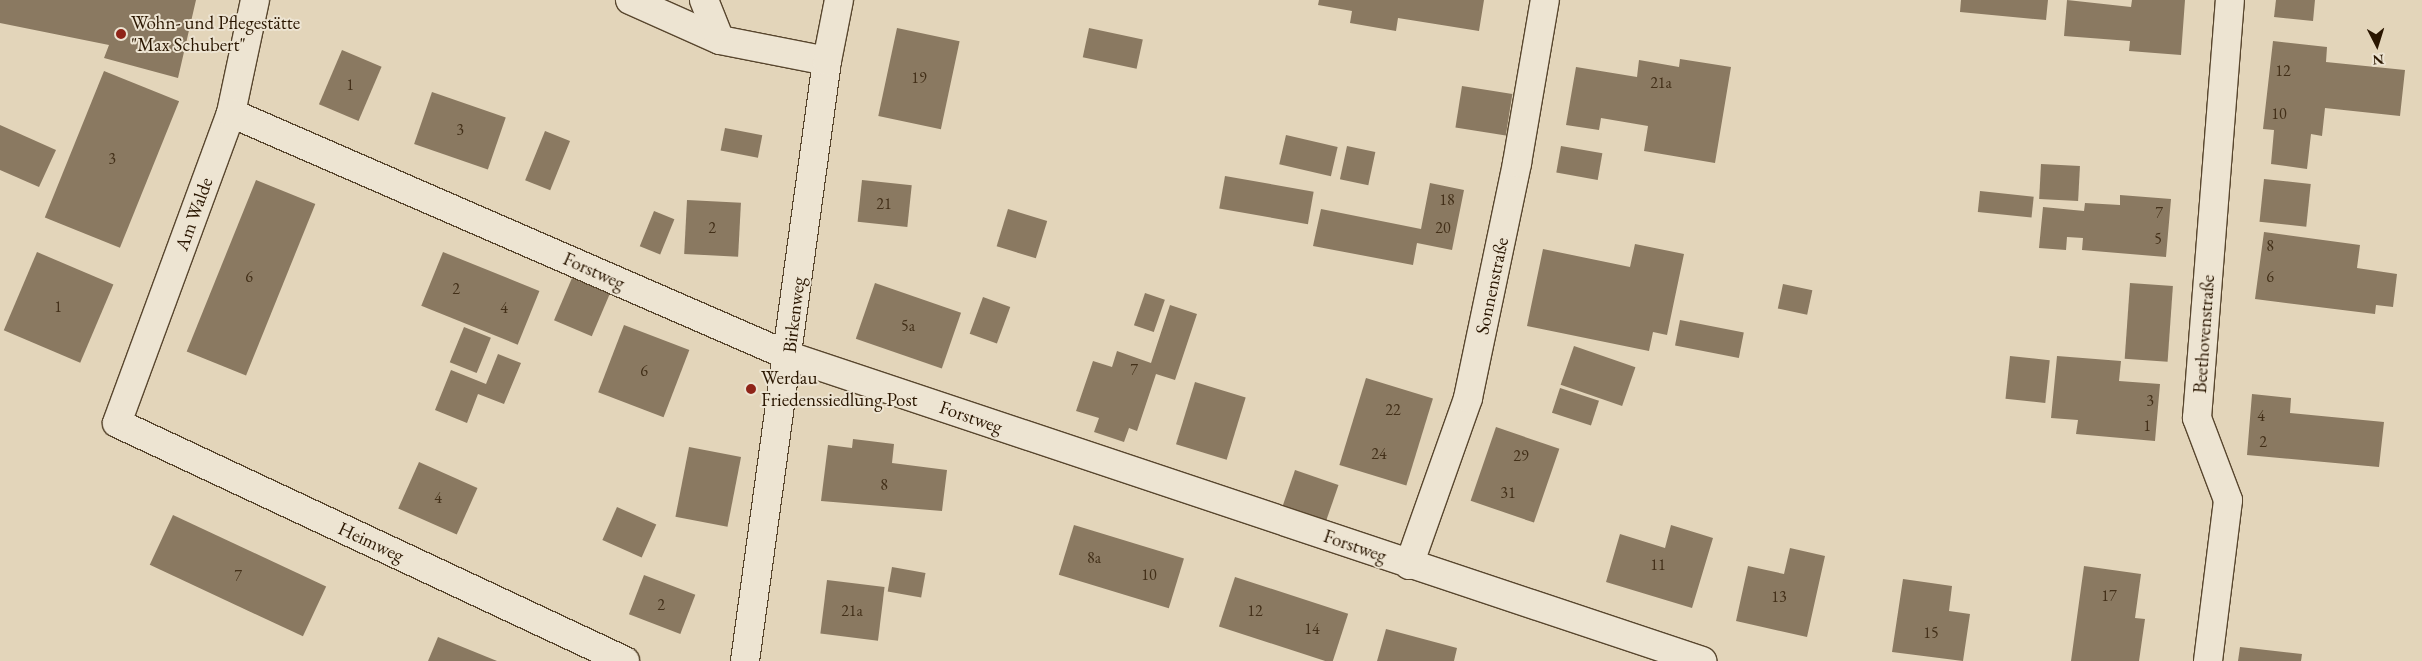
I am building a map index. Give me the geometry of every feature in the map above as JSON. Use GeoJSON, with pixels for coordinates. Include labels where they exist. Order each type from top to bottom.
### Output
{"type":"FeatureCollection","features":[{"type":"Feature","properties":{"kind":"street","name":"Am Walde"},"geometry":{"type":"LineString","coordinates":[[117,422],[231,113],[255,0]]}},
{"type":"Feature","properties":{"kind":"street"},"geometry":{"type":"LineString","coordinates":[[630,0],[720,40],[827,61]]}},
{"type":"Feature","properties":{"kind":"street"},"geometry":{"type":"LineString","coordinates":[[704,0],[720,40]]}},
{"type":"Feature","properties":{"kind":"street","name":"Birkenweg"},"geometry":{"type":"LineString","coordinates":[[746,661],[789,356],[827,61],[839,0]]}},
{"type":"Feature","properties":{"kind":"street","name":"Sonnenstraße"},"geometry":{"type":"LineString","coordinates":[[1409,564],[1468,398],[1518,163],[1545,0]]}},
{"type":"Feature","properties":{"kind":"street","name":"Beethovenstraße"},"geometry":{"type":"LineString","coordinates":[[2208,661],[2228,500],[2197,418],[2230,0]]}},
{"type":"Feature","properties":{"kind":"street","name":"Forstweg"},"geometry":{"type":"LineString","coordinates":[[231,113],[789,356],[1702,661]]}},
{"type":"Feature","properties":{"kind":"street","name":"Heimweg"},"geometry":{"type":"LineString","coordinates":[[117,422],[625,661]]}},
{"type":"Feature","properties":{"kind":"building","name":"Wohn- und Pflegestätte \"Max Schubert\""},"geometry":{"type":"Polygon","coordinates":[[[0,0],[196,0],[178,78],[104,58],[109,45],[0,23],[0,0]]]}},
{"type":"Feature","properties":{"kind":"building"},"geometry":{"type":"Polygon","coordinates":[[[1319,0],[1484,0],[1479,31],[1398,18],[1396,31],[1350,23],[1352,11],[1318,5],[1319,0]]]}},
{"type":"Feature","properties":{"kind":"building"},"geometry":{"type":"Polygon","coordinates":[[[1961,0],[2048,0],[2046,20],[1960,12],[1961,0]]]}},
{"type":"Feature","properties":{"kind":"building"},"geometry":{"type":"Polygon","coordinates":[[[2067,0],[2131,7],[2132,0],[2185,0],[2181,55],[2129,51],[2130,41],[2064,36],[2067,0]]]}},
{"type":"Feature","properties":{"kind":"building"},"geometry":{"type":"Polygon","coordinates":[[[2276,0],[2315,0],[2313,21],[2274,17],[2276,0]]]}},
{"type":"Feature","properties":{"kind":"building"},"geometry":{"type":"Polygon","coordinates":[[[897,28],[960,41],[941,129],[878,116],[897,28]]]}},
{"type":"Feature","properties":{"kind":"building"},"geometry":{"type":"Polygon","coordinates":[[[1089,28],[1143,39],[1137,69],[1083,57],[1089,28]]]}},
{"type":"Feature","properties":{"kind":"building"},"geometry":{"type":"Polygon","coordinates":[[[2273,41],[2327,47],[2326,62],[2405,70],[2400,116],[2325,108],[2322,136],[2311,134],[2307,169],[2271,164],[2274,130],[2263,129],[2273,41]]]}},
{"type":"Feature","properties":{"kind":"building"},"geometry":{"type":"Polygon","coordinates":[[[342,50],[382,67],[359,121],[319,104],[342,50]]]}},
{"type":"Feature","properties":{"kind":"building"},"geometry":{"type":"Polygon","coordinates":[[[1680,59],[1731,67],[1715,163],[1644,151],[1648,126],[1601,118],[1599,130],[1566,125],[1576,67],[1637,77],[1639,60],[1679,67],[1680,59]]]}},
{"type":"Feature","properties":{"kind":"building"},"geometry":{"type":"Polygon","coordinates":[[[104,71],[179,101],[120,248],[45,217],[104,71]]]}},
{"type":"Feature","properties":{"kind":"building"},"geometry":{"type":"Polygon","coordinates":[[[1462,86],[1512,94],[1506,135],[1455,127],[1462,86]]]}},
{"type":"Feature","properties":{"kind":"building"},"geometry":{"type":"Polygon","coordinates":[[[432,92],[506,117],[488,169],[414,144],[432,92]]]}},
{"type":"Feature","properties":{"kind":"building"},"geometry":{"type":"Polygon","coordinates":[[[0,125],[56,150],[39,187],[0,170],[0,125]]]}},
{"type":"Feature","properties":{"kind":"building"},"geometry":{"type":"Polygon","coordinates":[[[725,128],[762,135],[758,158],[721,151],[725,128]]]}},
{"type":"Feature","properties":{"kind":"building"},"geometry":{"type":"Polygon","coordinates":[[[545,131],[570,141],[550,190],[525,180],[545,131]]]}},
{"type":"Feature","properties":{"kind":"building"},"geometry":{"type":"Polygon","coordinates":[[[1286,135],[1338,147],[1331,176],[1279,164],[1286,135]]]}},
{"type":"Feature","properties":{"kind":"building"},"geometry":{"type":"Polygon","coordinates":[[[1347,146],[1375,152],[1368,185],[1340,179],[1347,146]]]}},
{"type":"Feature","properties":{"kind":"building"},"geometry":{"type":"Polygon","coordinates":[[[1561,146],[1602,153],[1598,180],[1556,173],[1561,146]]]}},
{"type":"Feature","properties":{"kind":"building"},"geometry":{"type":"Polygon","coordinates":[[[2041,164],[2080,166],[2078,201],[2039,199],[2041,164]]]}},
{"type":"Feature","properties":{"kind":"building"},"geometry":{"type":"Polygon","coordinates":[[[1225,176],[1314,192],[1308,224],[1219,208],[1225,176]]]}},
{"type":"Feature","properties":{"kind":"building"},"geometry":{"type":"Polygon","coordinates":[[[2264,179],[2311,184],[2306,227],[2260,222],[2264,179]]]}},
{"type":"Feature","properties":{"kind":"building"},"geometry":{"type":"Polygon","coordinates":[[[256,180],[315,204],[246,376],[187,352],[256,180]]]}},
{"type":"Feature","properties":{"kind":"building"},"geometry":{"type":"Polygon","coordinates":[[[862,180],[912,185],[907,227],[858,222],[862,180]]]}},
{"type":"Feature","properties":{"kind":"building"},"geometry":{"type":"Polygon","coordinates":[[[1430,183],[1464,190],[1452,250],[1417,243],[1413,265],[1313,246],[1321,209],[1421,229],[1430,183]]]}},
{"type":"Feature","properties":{"kind":"building"},"geometry":{"type":"Polygon","coordinates":[[[1980,191],[2034,197],[2032,218],[1978,212],[1980,191]]]}},
{"type":"Feature","properties":{"kind":"building"},"geometry":{"type":"Polygon","coordinates":[[[2120,195],[2171,199],[2166,257],[2082,250],[2083,238],[2067,237],[2066,250],[2039,248],[2043,207],[2084,211],[2085,203],[2120,205],[2120,195]]]}},
{"type":"Feature","properties":{"kind":"building"},"geometry":{"type":"Polygon","coordinates":[[[687,200],[741,203],[738,257],[684,254],[687,200]]]}},
{"type":"Feature","properties":{"kind":"building"},"geometry":{"type":"Polygon","coordinates":[[[1008,209],[1047,221],[1036,258],[997,246],[1008,209]]]}},
{"type":"Feature","properties":{"kind":"building"},"geometry":{"type":"Polygon","coordinates":[[[654,211],[674,219],[660,254],[640,246],[654,211]]]}},
{"type":"Feature","properties":{"kind":"building"},"geometry":{"type":"Polygon","coordinates":[[[2264,232],[2360,245],[2357,268],[2397,274],[2393,307],[2376,305],[2375,314],[2255,299],[2264,232]]]}},
{"type":"Feature","properties":{"kind":"building"},"geometry":{"type":"Polygon","coordinates":[[[1635,244],[1684,254],[1667,335],[1653,332],[1649,351],[1527,326],[1543,249],[1630,267],[1635,244]]]}},
{"type":"Feature","properties":{"kind":"building"},"geometry":{"type":"Polygon","coordinates":[[[37,252],[113,284],[80,363],[4,330],[37,252]]]}},
{"type":"Feature","properties":{"kind":"building"},"geometry":{"type":"Polygon","coordinates":[[[443,252],[539,291],[518,345],[421,306],[443,252]]]}},
{"type":"Feature","properties":{"kind":"building"},"geometry":{"type":"Polygon","coordinates":[[[572,278],[610,294],[592,336],[554,320],[572,278]]]}},
{"type":"Feature","properties":{"kind":"building"},"geometry":{"type":"Polygon","coordinates":[[[875,283],[961,313],[942,368],[856,339],[875,283]]]}},
{"type":"Feature","properties":{"kind":"building"},"geometry":{"type":"Polygon","coordinates":[[[2130,283],[2173,286],[2168,362],[2125,359],[2130,283]]]}},
{"type":"Feature","properties":{"kind":"building"},"geometry":{"type":"Polygon","coordinates":[[[1783,284],[1812,290],[1807,315],[1778,308],[1783,284]]]}},
{"type":"Feature","properties":{"kind":"building"},"geometry":{"type":"Polygon","coordinates":[[[1145,293],[1165,300],[1154,332],[1134,325],[1145,293]]]}},
{"type":"Feature","properties":{"kind":"building"},"geometry":{"type":"Polygon","coordinates":[[[983,297],[1010,307],[997,344],[970,334],[983,297]]]}},
{"type":"Feature","properties":{"kind":"building"},"geometry":{"type":"Polygon","coordinates":[[[1170,305],[1197,314],[1175,380],[1156,374],[1137,431],[1129,428],[1124,442],[1094,432],[1099,418],[1076,411],[1093,361],[1112,367],[1117,351],[1151,363],[1170,305]]]}},
{"type":"Feature","properties":{"kind":"building"},"geometry":{"type":"Polygon","coordinates":[[[1680,320],[1744,332],[1739,358],[1675,346],[1680,320]]]}},
{"type":"Feature","properties":{"kind":"building"},"geometry":{"type":"Polygon","coordinates":[[[624,325],[689,350],[664,417],[598,392],[624,325]]]}},
{"type":"Feature","properties":{"kind":"building"},"geometry":{"type":"Polygon","coordinates":[[[464,327],[491,338],[477,373],[450,362],[464,327]]]}},
{"type":"Feature","properties":{"kind":"building"},"geometry":{"type":"Polygon","coordinates":[[[1574,346],[1635,367],[1622,406],[1561,385],[1574,346]]]}},
{"type":"Feature","properties":{"kind":"building"},"geometry":{"type":"Polygon","coordinates":[[[498,354],[521,363],[504,404],[478,394],[467,423],[435,410],[451,370],[486,384],[498,354]]]}},
{"type":"Feature","properties":{"kind":"building"},"geometry":{"type":"Polygon","coordinates":[[[2010,356],[2050,360],[2045,403],[2006,399],[2010,356]]]}},
{"type":"Feature","properties":{"kind":"building"},"geometry":{"type":"Polygon","coordinates":[[[2057,356],[2121,361],[2119,381],[2160,384],[2155,441],[2076,434],[2078,420],[2051,418],[2057,356]]]}},
{"type":"Feature","properties":{"kind":"building"},"geometry":{"type":"Polygon","coordinates":[[[1366,378],[1433,398],[1406,485],[1339,465],[1366,378]]]}},
{"type":"Feature","properties":{"kind":"building"},"geometry":{"type":"Polygon","coordinates":[[[1195,382],[1246,397],[1227,460],[1176,444],[1195,382]]]}},
{"type":"Feature","properties":{"kind":"building"},"geometry":{"type":"Polygon","coordinates":[[[1560,388],[1599,401],[1591,425],[1552,413],[1560,388]]]}},
{"type":"Feature","properties":{"kind":"building"},"geometry":{"type":"Polygon","coordinates":[[[2252,394],[2291,398],[2290,413],[2384,422],[2379,467],[2247,455],[2252,394]]]}},
{"type":"Feature","properties":{"kind":"building"},"geometry":{"type":"Polygon","coordinates":[[[1496,427],[1559,449],[1534,523],[1471,501],[1496,427]]]}},
{"type":"Feature","properties":{"kind":"building"},"geometry":{"type":"Polygon","coordinates":[[[853,439],[894,444],[892,463],[947,470],[942,511],[821,501],[828,445],[852,448],[853,439]]]}},
{"type":"Feature","properties":{"kind":"building"},"geometry":{"type":"Polygon","coordinates":[[[689,447],[741,457],[727,527],[675,517],[689,447]]]}},
{"type":"Feature","properties":{"kind":"building"},"geometry":{"type":"Polygon","coordinates":[[[419,462],[477,488],[457,535],[398,509],[419,462]]]}},
{"type":"Feature","properties":{"kind":"building"},"geometry":{"type":"Polygon","coordinates":[[[1295,470],[1338,485],[1326,522],[1282,507],[1295,470]]]}},
{"type":"Feature","properties":{"kind":"building"},"geometry":{"type":"Polygon","coordinates":[[[617,507],[656,524],[642,557],[602,540],[617,507]]]}},
{"type":"Feature","properties":{"kind":"building"},"geometry":{"type":"Polygon","coordinates":[[[173,515],[326,586],[303,636],[150,565],[173,515]]]}},
{"type":"Feature","properties":{"kind":"building"},"geometry":{"type":"Polygon","coordinates":[[[1074,525],[1184,559],[1169,608],[1059,575],[1074,525]]]}},
{"type":"Feature","properties":{"kind":"building"},"geometry":{"type":"Polygon","coordinates":[[[1671,525],[1713,538],[1692,608],[1606,582],[1620,534],[1665,548],[1671,525]]]}},
{"type":"Feature","properties":{"kind":"building"},"geometry":{"type":"Polygon","coordinates":[[[1790,548],[1825,556],[1807,637],[1736,621],[1748,566],[1784,574],[1790,548]]]}},
{"type":"Feature","properties":{"kind":"building"},"geometry":{"type":"Polygon","coordinates":[[[2084,566],[2141,574],[2135,618],[2145,619],[2139,661],[2071,661],[2084,566]]]}},
{"type":"Feature","properties":{"kind":"building"},"geometry":{"type":"Polygon","coordinates":[[[892,567],[925,573],[921,598],[888,592],[892,567]]]}},
{"type":"Feature","properties":{"kind":"building"},"geometry":{"type":"Polygon","coordinates":[[[644,575],[695,595],[680,634],[629,614],[644,575]]]}},
{"type":"Feature","properties":{"kind":"building"},"geometry":{"type":"Polygon","coordinates":[[[1235,577],[1348,614],[1333,661],[1325,661],[1219,626],[1235,577]]]}},
{"type":"Feature","properties":{"kind":"building"},"geometry":{"type":"Polygon","coordinates":[[[1903,579],[1952,586],[1949,611],[1970,614],[1963,661],[1892,652],[1903,579]]]}},
{"type":"Feature","properties":{"kind":"building"},"geometry":{"type":"Polygon","coordinates":[[[827,580],[885,587],[878,641],[820,634],[827,580]]]}},
{"type":"Feature","properties":{"kind":"building"},"geometry":{"type":"Polygon","coordinates":[[[1386,629],[1457,648],[1454,661],[1377,661],[1386,629]]]}},
{"type":"Feature","properties":{"kind":"building"},"geometry":{"type":"Polygon","coordinates":[[[438,637],[497,661],[428,661],[438,637]]]}},
{"type":"Feature","properties":{"kind":"building"},"geometry":{"type":"Polygon","coordinates":[[[2240,647],[2302,654],[2301,661],[2238,661],[2240,647]]]}},
{"type":"Feature","properties":{"kind":"place","name":"Wohn- und Pflegestätte \"Max Schubert\""},"geometry":{"type":"Point","coordinates":[121,34]}},
{"type":"Feature","properties":{"kind":"place","name":"Werdau Friedenssiedlung Post"},"geometry":{"type":"Point","coordinates":[751,389]}}]}
